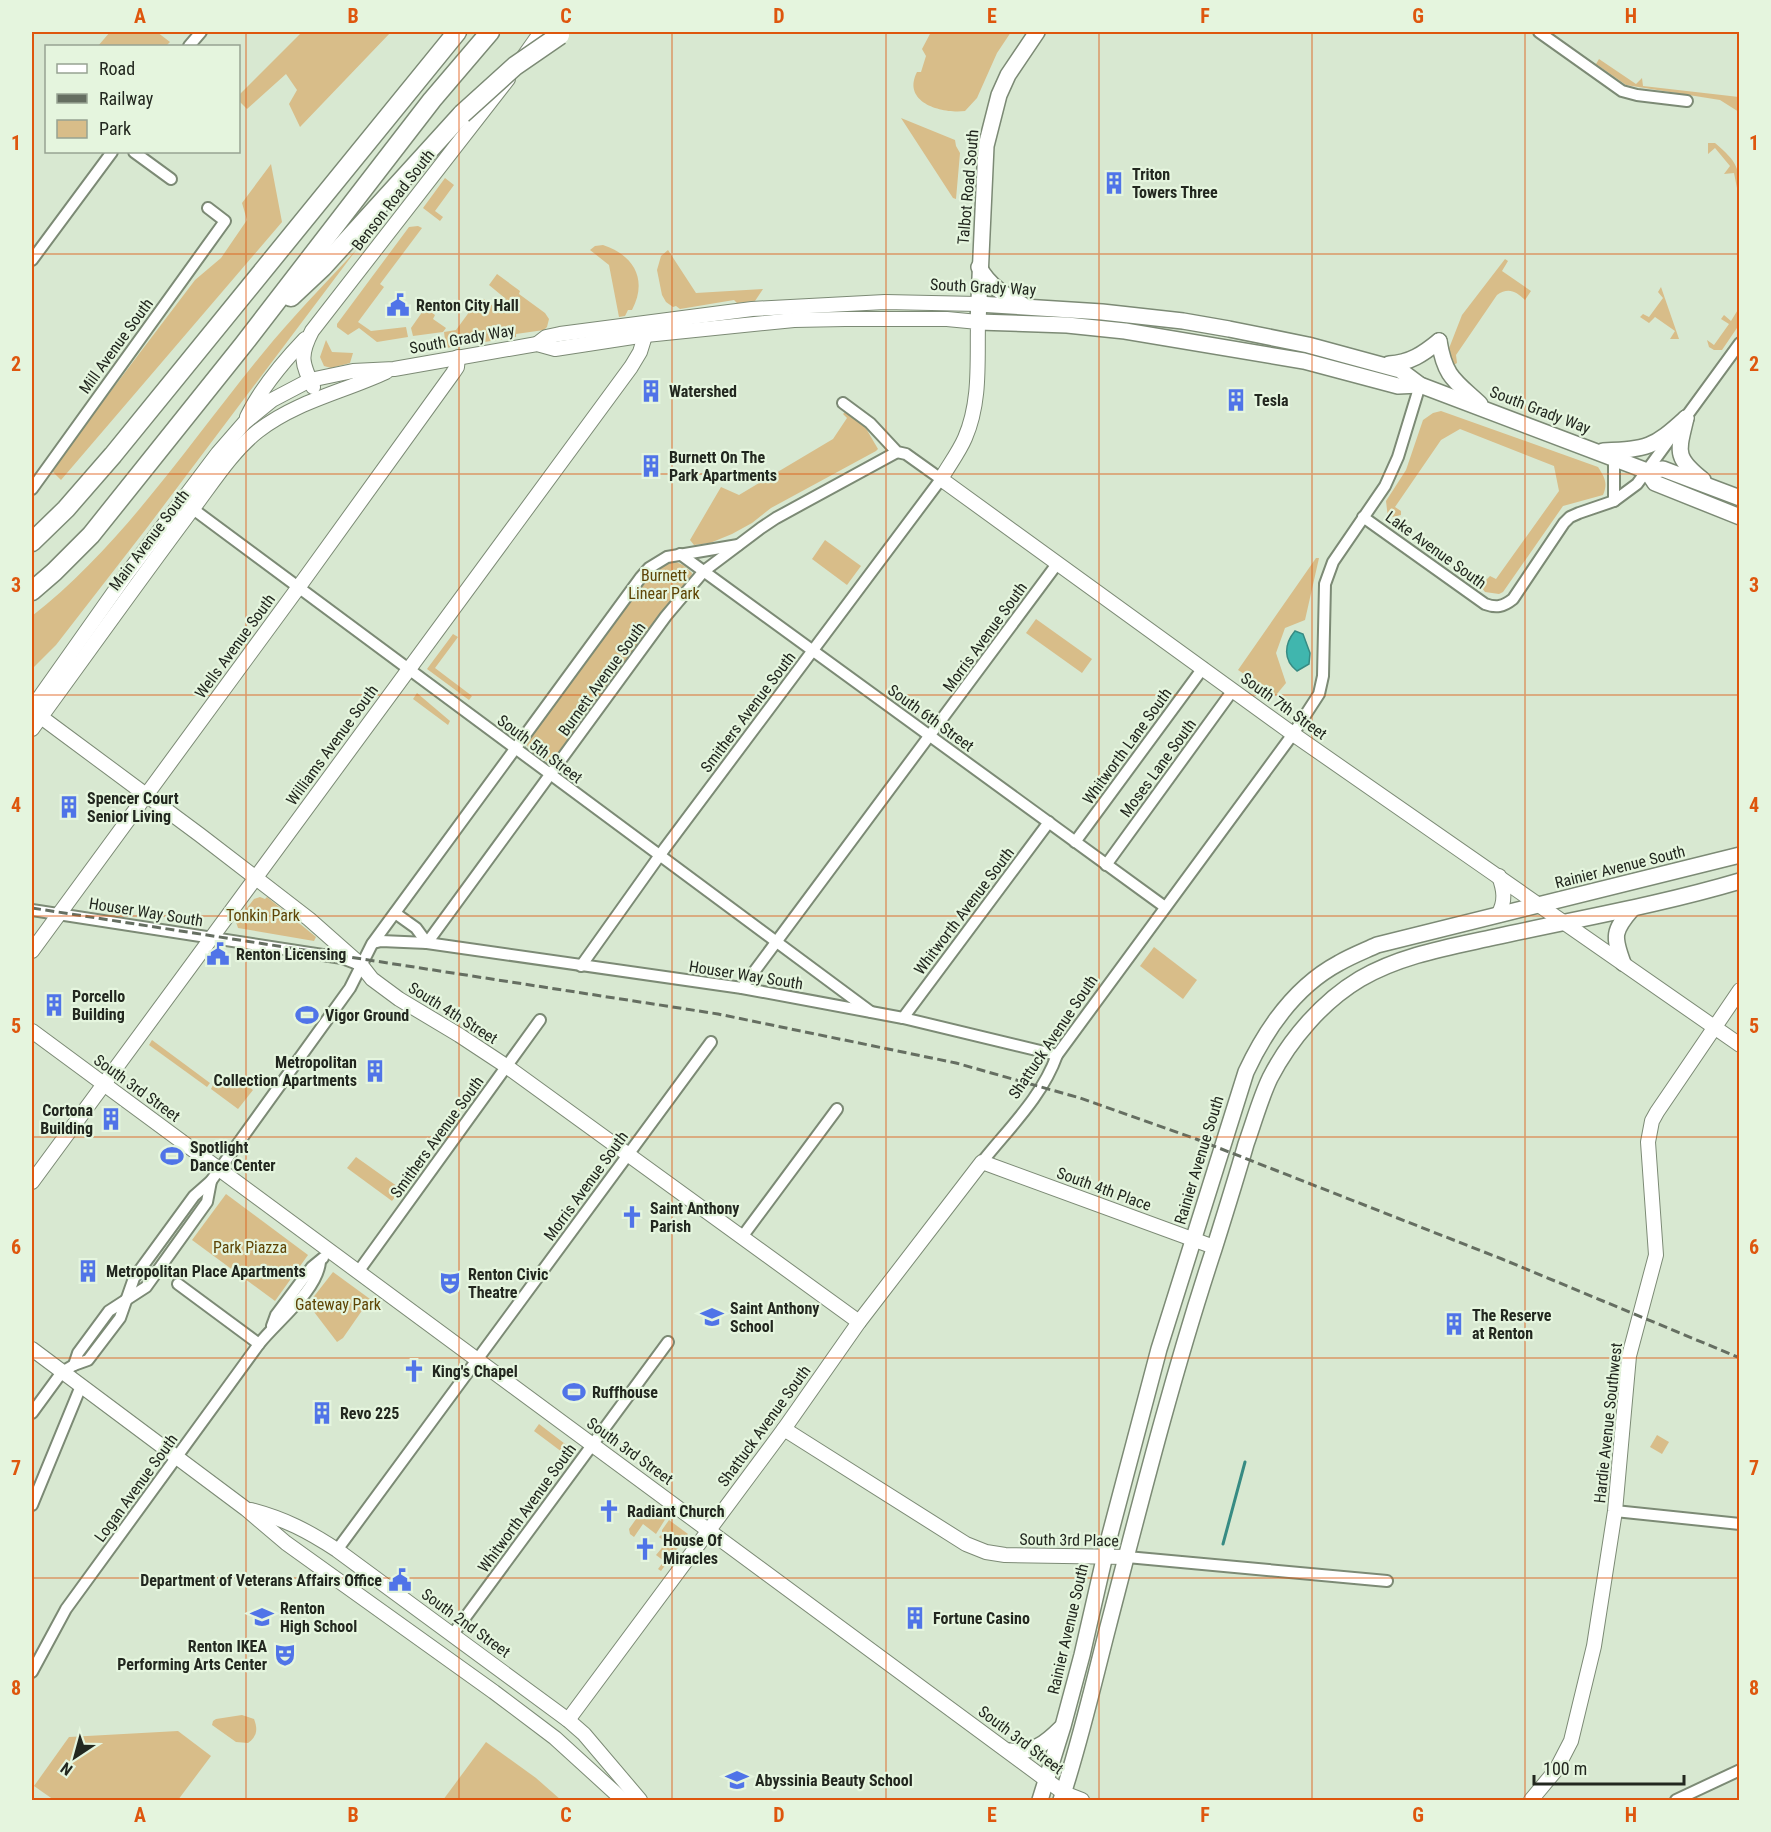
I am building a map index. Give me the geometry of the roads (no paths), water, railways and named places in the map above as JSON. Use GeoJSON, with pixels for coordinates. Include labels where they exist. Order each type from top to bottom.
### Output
{"type":"FeatureCollection","features":[{"type":"Feature","properties":{"kind":"highway"},"geometry":{"type":"LineString","coordinates":[[32,542],[66,509],[113,455],[457,32]]}},
{"type":"Feature","properties":{"kind":"highway"},"geometry":{"type":"LineString","coordinates":[[32,591],[91,535],[243,345],[432,100],[490,32]]}},
{"type":"Feature","properties":{"kind":"highway"},"geometry":{"type":"LineString","coordinates":[[243,345],[322,267],[462,114],[508,71],[563,33]]}},
{"type":"Feature","properties":{"kind":"main road","name":"Talbot Road South"},"geometry":{"type":"LineString","coordinates":[[978,322],[984,163],[992,122],[1008,75],[1037,32]]}},
{"type":"Feature","properties":{"kind":"main road"},"geometry":{"type":"LineString","coordinates":[[980,267],[986,280],[1025,307]]}},
{"type":"Feature","properties":{"kind":"main road","name":"South Grady Way"},"geometry":{"type":"LineString","coordinates":[[978,304],[1109,312],[1157,318],[1267,337],[1377,364],[1400,370],[1420,385],[1647,471],[1663,469],[1740,498]]}},
{"type":"Feature","properties":{"kind":"main road"},"geometry":{"type":"LineString","coordinates":[[1098,328],[1109,312]]}},
{"type":"Feature","properties":{"kind":"main road","name":"South Grady Way"},"geometry":{"type":"LineString","coordinates":[[978,322],[1098,328],[1304,361],[1398,386],[1420,385]]}},
{"type":"Feature","properties":{"kind":"main road"},"geometry":{"type":"LineString","coordinates":[[1173,339],[1181,331],[1214,336],[1224,334],[1228,329]]}},
{"type":"Feature","properties":{"kind":"main road"},"geometry":{"type":"LineString","coordinates":[[1223,347],[1231,341],[1259,343],[1267,337]]}},
{"type":"Feature","properties":{"kind":"main road"},"geometry":{"type":"LineString","coordinates":[[1377,364],[1410,361],[1439,341],[1442,360],[1449,375],[1486,410]]}},
{"type":"Feature","properties":{"kind":"main road"},"geometry":{"type":"LineString","coordinates":[[1598,452],[1649,446],[1662,440],[1686,418]]}},
{"type":"Feature","properties":{"kind":"main road"},"geometry":{"type":"LineString","coordinates":[[1686,418],[1679,447],[1682,460],[1689,469],[1715,489]]}},
{"type":"Feature","properties":{"kind":"main road","name":"South Grady Way"},"geometry":{"type":"LineString","coordinates":[[1647,471],[1655,483],[1740,517]]}},
{"type":"Feature","properties":{"kind":"main road","name":"Rainier Avenue South"},"geometry":{"type":"LineString","coordinates":[[1040,1800],[1082,1655],[1104,1556],[1151,1378],[1246,1072],[1264,1036],[1293,1000],[1336,964],[1369,949],[1417,934],[1740,855]]}},
{"type":"Feature","properties":{"kind":"main road"},"geometry":{"type":"LineString","coordinates":[[1064,1798],[1192,1316],[1261,1098],[1281,1058],[1318,1013],[1342,991],[1362,978],[1402,961],[1441,949],[1632,909],[1740,881]]}},
{"type":"Feature","properties":{"kind":"main road"},"geometry":{"type":"LineString","coordinates":[[1623,963],[1616,943],[1616,931],[1632,909]]}},
{"type":"Feature","properties":{"kind":"main road"},"geometry":{"type":"LineString","coordinates":[[1010,1751],[1023,1752],[1036,1748],[1050,1740],[1063,1726]]}},
{"type":"Feature","properties":{"kind":"street"},"geometry":{"type":"LineString","coordinates":[[190,45],[201,32]]}},
{"type":"Feature","properties":{"kind":"street","name":"Benson Road South"},"geometry":{"type":"LineString","coordinates":[[318,398],[304,368],[304,346],[312,331],[478,120],[541,32]]}},
{"type":"Feature","properties":{"kind":"street"},"geometry":{"type":"LineString","coordinates":[[1539,32],[1622,91],[1687,102]]}},
{"type":"Feature","properties":{"kind":"street"},"geometry":{"type":"LineString","coordinates":[[32,260],[111,153]]}},
{"type":"Feature","properties":{"kind":"street"},"geometry":{"type":"LineString","coordinates":[[135,153],[171,178]]}},
{"type":"Feature","properties":{"kind":"street","name":"Mill Avenue South"},"geometry":{"type":"LineString","coordinates":[[32,489],[225,221],[208,208]]}},
{"type":"Feature","properties":{"kind":"street","name":"South Grady Way"},"geometry":{"type":"LineString","coordinates":[[310,380],[353,371],[394,369],[537,344],[555,349],[764,308],[885,302],[978,304]]}},
{"type":"Feature","properties":{"kind":"street","name":"South Grady Way"},"geometry":{"type":"LineString","coordinates":[[648,329],[794,320],[978,322]]}},
{"type":"Feature","properties":{"kind":"street"},"geometry":{"type":"LineString","coordinates":[[941,478],[965,439],[973,416],[978,390],[978,322]]}},
{"type":"Feature","properties":{"kind":"street","name":"Williams Avenue South"},"geometry":{"type":"LineString","coordinates":[[32,1182],[631,367],[640,352],[648,329]]}},
{"type":"Feature","properties":{"kind":"street"},"geometry":{"type":"LineString","coordinates":[[245,422],[254,403],[286,359],[312,331]]}},
{"type":"Feature","properties":{"kind":"street","name":"Lake Avenue South"},"geometry":{"type":"LineString","coordinates":[[1364,517],[1485,604],[1494,607],[1506,605],[1513,599],[1570,517],[1614,501],[1634,486],[1740,343]]}},
{"type":"Feature","properties":{"kind":"street","name":"Wells Avenue South"},"geometry":{"type":"LineString","coordinates":[[32,951],[453,373],[457,367],[458,357]]}},
{"type":"Feature","properties":{"kind":"street","name":"South Grady Way"},"geometry":{"type":"LineString","coordinates":[[318,398],[353,387],[394,369]]}},
{"type":"Feature","properties":{"kind":"street","name":"Main Avenue South"},"geometry":{"type":"LineString","coordinates":[[32,729],[35,712],[126,575],[218,453],[245,422],[272,400],[310,380]]}},
{"type":"Feature","properties":{"kind":"street","name":"Shattuck Avenue South"},"geometry":{"type":"LineString","coordinates":[[568,1720],[784,1429],[859,1322],[982,1162],[1037,1096],[1057,1055],[1293,734],[1319,694],[1323,676],[1325,584],[1333,562],[1385,486],[1420,385]]}},
{"type":"Feature","properties":{"kind":"street","name":"Main Avenue South"},"geometry":{"type":"LineString","coordinates":[[35,712],[228,462],[248,440],[272,421],[318,398]]}},
{"type":"Feature","properties":{"kind":"street","name":"South 7th Street"},"geometry":{"type":"LineString","coordinates":[[843,403],[870,423],[897,452],[906,454],[941,478],[1293,734],[1740,1045]]}},
{"type":"Feature","properties":{"kind":"street","name":"Burnett Avenue South"},"geometry":{"type":"LineString","coordinates":[[427,943],[666,616],[704,571],[776,518],[897,452]]}},
{"type":"Feature","properties":{"kind":"street"},"geometry":{"type":"LineString","coordinates":[[954,457],[959,484],[968,499]]}},
{"type":"Feature","properties":{"kind":"street"},"geometry":{"type":"LineString","coordinates":[[1614,457],[1614,501]]}},
{"type":"Feature","properties":{"kind":"street","name":"Smithers Avenue South"},"geometry":{"type":"LineString","coordinates":[[581,966],[659,856],[941,478]]}},
{"type":"Feature","properties":{"kind":"street","name":"South 5th Street"},"geometry":{"type":"LineString","coordinates":[[193,509],[871,1012]]}},
{"type":"Feature","properties":{"kind":"street","name":"Burnett Avenue South"},"geometry":{"type":"LineString","coordinates":[[32,1413],[68,1368],[88,1360],[120,1318],[126,1299],[146,1287],[207,1202],[211,1181],[219,1169],[350,988],[373,943],[649,568],[667,556],[738,545]]}},
{"type":"Feature","properties":{"kind":"street","name":"South 6th Street"},"geometry":{"type":"LineString","coordinates":[[680,554],[1165,907]]}},
{"type":"Feature","properties":{"kind":"street","name":"Morris Avenue South"},"geometry":{"type":"LineString","coordinates":[[742,988],[1057,564]]}},
{"type":"Feature","properties":{"kind":"street","name":"Whitworth Lane South"},"geometry":{"type":"LineString","coordinates":[[1075,842],[1203,668]]}},
{"type":"Feature","properties":{"kind":"street","name":"Moses Lane South"},"geometry":{"type":"LineString","coordinates":[[1106,865],[1233,690]]}},
{"type":"Feature","properties":{"kind":"street","name":"South 4th Street"},"geometry":{"type":"LineString","coordinates":[[35,712],[309,919],[361,965],[372,979],[399,999],[506,1066],[859,1322]]}},
{"type":"Feature","properties":{"kind":"street","name":"Whitworth Avenue South"},"geometry":{"type":"LineString","coordinates":[[903,1018],[1049,822]]}},
{"type":"Feature","properties":{"kind":"street"},"geometry":{"type":"LineString","coordinates":[[1498,876],[1504,891],[1504,901],[1498,915]]}},
{"type":"Feature","properties":{"kind":"street","name":"Houser Way South"},"geometry":{"type":"LineString","coordinates":[[32,910],[342,958],[361,965]]}},
{"type":"Feature","properties":{"kind":"street"},"geometry":{"type":"LineString","coordinates":[[395,913],[416,928],[427,943]]}},
{"type":"Feature","properties":{"kind":"street"},"geometry":{"type":"LineString","coordinates":[[373,943],[381,941],[427,943]]}},
{"type":"Feature","properties":{"kind":"street","name":"Houser Way South"},"geometry":{"type":"LineString","coordinates":[[427,943],[742,988],[903,1018],[1057,1055]]}},
{"type":"Feature","properties":{"kind":"street","name":"Hardie Avenue Southwest"},"geometry":{"type":"LineString","coordinates":[[1531,1800],[1556,1770],[1568,1749],[1576,1726],[1594,1646],[1615,1511],[1629,1356],[1656,1255],[1648,1131],[1657,1112],[1740,990]]}},
{"type":"Feature","properties":{"kind":"street","name":"Smithers Avenue South"},"geometry":{"type":"LineString","coordinates":[[358,1272],[540,1020]]}},
{"type":"Feature","properties":{"kind":"street","name":"South 3rd Street"},"geometry":{"type":"LineString","coordinates":[[32,1031],[1010,1751],[1046,1779],[1064,1798],[1083,1800]]}},
{"type":"Feature","properties":{"kind":"street","name":"Morris Avenue South"},"geometry":{"type":"LineString","coordinates":[[337,1550],[711,1042]]}},
{"type":"Feature","properties":{"kind":"street"},"geometry":{"type":"LineString","coordinates":[[742,1237],[837,1109]]}},
{"type":"Feature","properties":{"kind":"street","name":"South 4th Place"},"geometry":{"type":"LineString","coordinates":[[982,1162],[1214,1247]]}},
{"type":"Feature","properties":{"kind":"street","name":"Logan Avenue South"},"geometry":{"type":"LineString","coordinates":[[32,1672],[66,1609],[272,1326],[283,1318],[319,1273],[321,1262],[329,1250]]}},
{"type":"Feature","properties":{"kind":"street"},"geometry":{"type":"LineString","coordinates":[[178,1284],[259,1344]]}},
{"type":"Feature","properties":{"kind":"street"},"geometry":{"type":"LineString","coordinates":[[845,1342],[846,1313]]}},
{"type":"Feature","properties":{"kind":"street","name":"Whitworth Avenue South"},"geometry":{"type":"LineString","coordinates":[[453,1634],[668,1342]]}},
{"type":"Feature","properties":{"kind":"street","name":"South 2nd Street"},"geometry":{"type":"LineString","coordinates":[[32,1349],[68,1368],[81,1386],[246,1509],[286,1543],[458,1665],[549,1733],[623,1800]]}},
{"type":"Feature","properties":{"kind":"street"},"geometry":{"type":"LineString","coordinates":[[32,1505],[81,1386]]}},
{"type":"Feature","properties":{"kind":"street","name":"South 3rd Place"},"geometry":{"type":"LineString","coordinates":[[784,1429],[966,1544],[986,1552],[1005,1555],[1127,1557],[1387,1581]]}},
{"type":"Feature","properties":{"kind":"street","name":"South 2nd Street"},"geometry":{"type":"LineString","coordinates":[[246,1509],[278,1517],[309,1532],[453,1634],[584,1734],[640,1800]]}},
{"type":"Feature","properties":{"kind":"street"},"geometry":{"type":"LineString","coordinates":[[1615,1511],[1740,1524]]}},
{"type":"Feature","properties":{"kind":"street"},"geometry":{"type":"LineString","coordinates":[[1676,1800],[1737,1774]]}},
{"type":"Feature","properties":{"kind":"water"},"geometry":{"type":"Polygon","coordinates":[[[1295,631],[1303,634],[1310,653],[1309,664],[1297,671],[1287,657],[1287,646],[1295,631]]]}},
{"type":"Feature","properties":{"kind":"waterway"},"geometry":{"type":"LineString","coordinates":[[1223,1544],[1245,1462]]}},
{"type":"Feature","properties":{"kind":"railway"},"geometry":{"type":"LineString","coordinates":[[32,908],[718,1014],[956,1063],[1080,1098],[1196,1139],[1502,1259],[1740,1358]]}},
{"type":"Feature","properties":{"kind":"place","name":"Triton Towers Three"},"geometry":{"type":"Point","coordinates":[1114,183]}},
{"type":"Feature","properties":{"kind":"place","name":"Renton City Hall"},"geometry":{"type":"Point","coordinates":[398,305]}},
{"type":"Feature","properties":{"kind":"place","name":"Watershed"},"geometry":{"type":"Point","coordinates":[651,391]}},
{"type":"Feature","properties":{"kind":"place","name":"Tesla"},"geometry":{"type":"Point","coordinates":[1236,400]}},
{"type":"Feature","properties":{"kind":"place","name":"Burnett On The Park Apartments"},"geometry":{"type":"Point","coordinates":[651,466]}},
{"type":"Feature","properties":{"kind":"place","name":"Spencer Court Senior Living"},"geometry":{"type":"Point","coordinates":[69,807]}},
{"type":"Feature","properties":{"kind":"place","name":"Renton Licensing"},"geometry":{"type":"Point","coordinates":[218,954]}},
{"type":"Feature","properties":{"kind":"place","name":"Porcello Building"},"geometry":{"type":"Point","coordinates":[54,1005]}},
{"type":"Feature","properties":{"kind":"place","name":"Vigor Ground"},"geometry":{"type":"Point","coordinates":[307,1015]}},
{"type":"Feature","properties":{"kind":"place","name":"Metropolitan Collection Apartments"},"geometry":{"type":"Point","coordinates":[375,1071]}},
{"type":"Feature","properties":{"kind":"place","name":"Cortona Building"},"geometry":{"type":"Point","coordinates":[111,1119]}},
{"type":"Feature","properties":{"kind":"place","name":"Spotlight Dance Center"},"geometry":{"type":"Point","coordinates":[172,1156]}},
{"type":"Feature","properties":{"kind":"place","name":"Saint Anthony Parish"},"geometry":{"type":"Point","coordinates":[632,1217]}},
{"type":"Feature","properties":{"kind":"place","name":"Metropolitan Place Apartments"},"geometry":{"type":"Point","coordinates":[88,1271]}},
{"type":"Feature","properties":{"kind":"place","name":"Renton Civic Theatre"},"geometry":{"type":"Point","coordinates":[450,1283]}},
{"type":"Feature","properties":{"kind":"place","name":"Saint Anthony School"},"geometry":{"type":"Point","coordinates":[712,1317]}},
{"type":"Feature","properties":{"kind":"place","name":"The Reserve at Renton"},"geometry":{"type":"Point","coordinates":[1454,1324]}},
{"type":"Feature","properties":{"kind":"place","name":"King's Chapel"},"geometry":{"type":"Point","coordinates":[414,1371]}},
{"type":"Feature","properties":{"kind":"place","name":"Ruffhouse"},"geometry":{"type":"Point","coordinates":[574,1392]}},
{"type":"Feature","properties":{"kind":"place","name":"Revo 225"},"geometry":{"type":"Point","coordinates":[322,1413]}},
{"type":"Feature","properties":{"kind":"place","name":"Radiant Church"},"geometry":{"type":"Point","coordinates":[609,1511]}},
{"type":"Feature","properties":{"kind":"place","name":"House Of Miracles"},"geometry":{"type":"Point","coordinates":[645,1549]}},
{"type":"Feature","properties":{"kind":"place","name":"Department of Veterans Affairs Office"},"geometry":{"type":"Point","coordinates":[400,1580]}},
{"type":"Feature","properties":{"kind":"place","name":"Renton High School"},"geometry":{"type":"Point","coordinates":[262,1617]}},
{"type":"Feature","properties":{"kind":"place","name":"Fortune Casino"},"geometry":{"type":"Point","coordinates":[915,1618]}},
{"type":"Feature","properties":{"kind":"place","name":"Renton IKEA Performing Arts Center"},"geometry":{"type":"Point","coordinates":[285,1655]}},
{"type":"Feature","properties":{"kind":"place","name":"Abyssinia Beauty School"},"geometry":{"type":"Point","coordinates":[737,1780]}},
{"type":"Feature","properties":{"kind":"park label","name":"Burnett Linear Park"},"geometry":{"type":"Point","coordinates":[664,584]}},
{"type":"Feature","properties":{"kind":"park label","name":"Tonkin Park"},"geometry":{"type":"Point","coordinates":[263,915]}},
{"type":"Feature","properties":{"kind":"park label","name":"Park Piazza"},"geometry":{"type":"Point","coordinates":[250,1247]}},
{"type":"Feature","properties":{"kind":"park label","name":"Gateway Park"},"geometry":{"type":"Point","coordinates":[338,1304]}}]}
